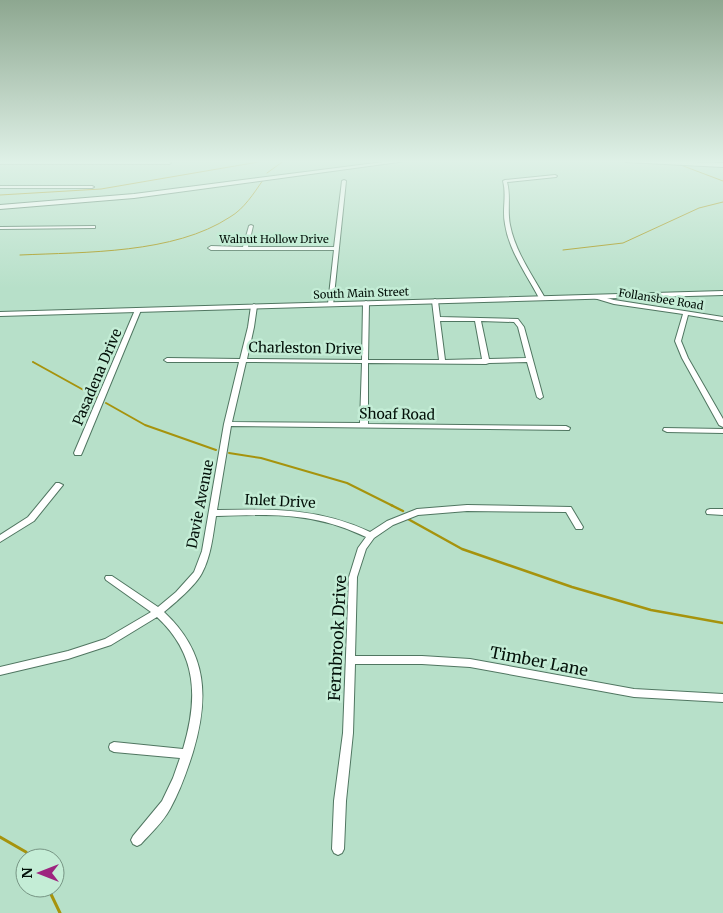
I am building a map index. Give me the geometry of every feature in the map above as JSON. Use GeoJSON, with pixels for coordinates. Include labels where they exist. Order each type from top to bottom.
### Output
{"type":"FeatureCollection","features":[{"type":"Feature","properties":{"kind":"highway"},"geometry":{"type":"LineString","coordinates":[[0,205],[26,203]]}},
{"type":"Feature","properties":{"kind":"highway"},"geometry":{"type":"LineString","coordinates":[[0,205],[36,203]]}},
{"type":"Feature","properties":{"kind":"main road","name":"South Main Street"},"geometry":{"type":"LineString","coordinates":[[0,314],[723,293]]}},
{"type":"Feature","properties":{"kind":"street"},"geometry":{"type":"LineString","coordinates":[[331,304],[342,203]]}},
{"type":"Feature","properties":{"kind":"street"},"geometry":{"type":"LineString","coordinates":[[509,203],[507,222],[512,237],[542,298]]}},
{"type":"Feature","properties":{"kind":"street"},"geometry":{"type":"LineString","coordinates":[[246,248],[251,226]]}},
{"type":"Feature","properties":{"kind":"street"},"geometry":{"type":"LineString","coordinates":[[0,228],[92,227]]}},
{"type":"Feature","properties":{"kind":"street","name":"Walnut Hollow Drive"},"geometry":{"type":"LineString","coordinates":[[211,248],[337,249]]}},
{"type":"Feature","properties":{"kind":"street","name":"Follansbee Road"},"geometry":{"type":"LineString","coordinates":[[596,297],[614,302],[723,319]]}},
{"type":"Feature","properties":{"kind":"street"},"geometry":{"type":"LineString","coordinates":[[435,301],[442,362]]}},
{"type":"Feature","properties":{"kind":"street"},"geometry":{"type":"LineString","coordinates":[[364,426],[366,303]]}},
{"type":"Feature","properties":{"kind":"street","name":"Davie Avenue"},"geometry":{"type":"LineString","coordinates":[[0,671],[94,647],[124,633],[158,612],[179,594],[198,572],[206,551],[228,424],[244,360],[254,306]]}},
{"type":"Feature","properties":{"kind":"street","name":"Pasadena Drive"},"geometry":{"type":"LineString","coordinates":[[78,453],[138,310]]}},
{"type":"Feature","properties":{"kind":"street"},"geometry":{"type":"LineString","coordinates":[[686,314],[678,341],[685,358],[723,425]]}},
{"type":"Feature","properties":{"kind":"street"},"geometry":{"type":"LineString","coordinates":[[438,319],[512,319],[519,322],[540,398]]}},
{"type":"Feature","properties":{"kind":"street"},"geometry":{"type":"LineString","coordinates":[[478,319],[486,362]]}},
{"type":"Feature","properties":{"kind":"street","name":"Charleston Drive"},"geometry":{"type":"LineString","coordinates":[[166,360],[442,362],[530,360]]}},
{"type":"Feature","properties":{"kind":"street","name":"Shoaf Road"},"geometry":{"type":"LineString","coordinates":[[228,424],[566,428]]}},
{"type":"Feature","properties":{"kind":"street"},"geometry":{"type":"LineString","coordinates":[[668,430],[723,431]]}},
{"type":"Feature","properties":{"kind":"street"},"geometry":{"type":"LineString","coordinates":[[0,539],[31,519],[59,485]]}},
{"type":"Feature","properties":{"kind":"street","name":"Fernbrook Drive"},"geometry":{"type":"LineString","coordinates":[[338,849],[340,801],[347,742],[353,577],[362,548],[371,536],[390,523],[409,514],[426,511],[467,508],[568,509],[579,526]]}},
{"type":"Feature","properties":{"kind":"street"},"geometry":{"type":"LineString","coordinates":[[710,512],[723,512]]}},
{"type":"Feature","properties":{"kind":"street","name":"Inlet Drive"},"geometry":{"type":"LineString","coordinates":[[213,513],[300,513],[334,519],[371,536]]}},
{"type":"Feature","properties":{"kind":"street"},"geometry":{"type":"LineString","coordinates":[[108,578],[158,612],[182,638],[188,650],[197,680],[196,705],[180,776],[165,806],[137,840]]}},
{"type":"Feature","properties":{"kind":"street","name":"Timber Lane"},"geometry":{"type":"LineString","coordinates":[[350,660],[455,662],[634,694],[723,698]]}},
{"type":"Feature","properties":{"kind":"street"},"geometry":{"type":"LineString","coordinates":[[114,747],[186,754]]}},
{"type":"Feature","properties":{"kind":"waterway"},"geometry":{"type":"LineString","coordinates":[[20,255],[128,249],[183,238],[208,229],[230,217],[240,210],[246,203]]}},
{"type":"Feature","properties":{"kind":"waterway"},"geometry":{"type":"LineString","coordinates":[[563,250],[623,243],[699,208],[721,203]]}},
{"type":"Feature","properties":{"kind":"waterway"},"geometry":{"type":"LineString","coordinates":[[35,363],[33,362],[98,398]]}},
{"type":"Feature","properties":{"kind":"waterway"},"geometry":{"type":"LineString","coordinates":[[106,403],[145,425],[216,450]]}},
{"type":"Feature","properties":{"kind":"waterway"},"geometry":{"type":"LineString","coordinates":[[229,453],[261,458],[347,483],[403,511]]}},
{"type":"Feature","properties":{"kind":"waterway"},"geometry":{"type":"LineString","coordinates":[[408,519],[462,549],[572,587],[651,610],[723,623]]}},
{"type":"Feature","properties":{"kind":"waterway"},"geometry":{"type":"LineString","coordinates":[[0,837],[19,848]]}},
{"type":"Feature","properties":{"kind":"waterway"},"geometry":{"type":"LineString","coordinates":[[53,898],[60,913]]}}]}
